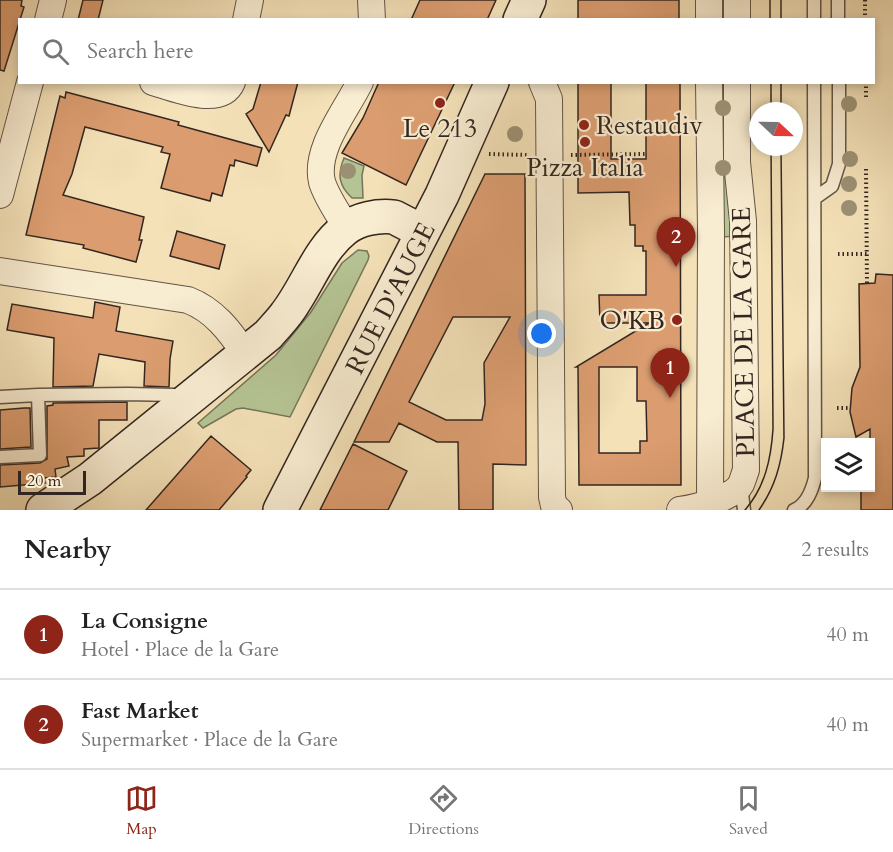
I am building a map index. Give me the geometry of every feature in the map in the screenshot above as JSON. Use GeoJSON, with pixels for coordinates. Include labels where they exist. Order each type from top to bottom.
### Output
{"type":"FeatureCollection","features":[{"type":"Feature","properties":{"kind":"street"},"geometry":{"type":"LineString","coordinates":[[48,18],[53,0]]}},
{"type":"Feature","properties":{"kind":"street"},"geometry":{"type":"LineString","coordinates":[[246,18],[250,0]]}},
{"type":"Feature","properties":{"kind":"street"},"geometry":{"type":"LineString","coordinates":[[371,0],[372,18]]}},
{"type":"Feature","properties":{"kind":"street"},"geometry":{"type":"LineString","coordinates":[[521,18],[529,0]]}},
{"type":"Feature","properties":{"kind":"street"},"geometry":{"type":"LineString","coordinates":[[709,0],[709,18]]}},
{"type":"Feature","properties":{"kind":"street"},"geometry":{"type":"LineString","coordinates":[[737,0],[737,18]]}},
{"type":"Feature","properties":{"kind":"street"},"geometry":{"type":"LineString","coordinates":[[0,195],[29,84]]}},
{"type":"Feature","properties":{"kind":"street"},"geometry":{"type":"LineString","coordinates":[[160,84],[211,96],[219,94],[231,84]]}},
{"type":"Feature","properties":{"kind":"street"},"geometry":{"type":"LineString","coordinates":[[346,228],[322,181],[320,162],[327,142],[359,84]]}},
{"type":"Feature","properties":{"kind":"street","name":"RUE D'AUGE"},"geometry":{"type":"LineString","coordinates":[[280,510],[442,195],[491,84]]}},
{"type":"Feature","properties":{"kind":"street"},"geometry":{"type":"LineString","coordinates":[[543,84],[549,99],[552,497],[554,506],[560,510]]}},
{"type":"Feature","properties":{"kind":"street","name":"PLACE DE LA GARE"},"geometry":{"type":"LineString","coordinates":[[709,84],[711,506],[732,494],[743,498],[746,470],[744,253],[737,162],[737,84]]}},
{"type":"Feature","properties":{"kind":"street"},"geometry":{"type":"LineString","coordinates":[[43,510],[90,479],[268,335],[287,313],[321,259],[346,228],[368,218],[388,216],[423,232]]}},
{"type":"Feature","properties":{"kind":"street"},"geometry":{"type":"LineString","coordinates":[[0,271],[188,300],[202,305],[212,313],[245,354]]}},
{"type":"Feature","properties":{"kind":"street"},"geometry":{"type":"LineString","coordinates":[[680,510],[711,506]]}},
{"type":"Feature","properties":{"kind":"lane"},"geometry":{"type":"LineString","coordinates":[[814,0],[814,18]]}},
{"type":"Feature","properties":{"kind":"lane"},"geometry":{"type":"LineString","coordinates":[[838,0],[838,18]]}},
{"type":"Feature","properties":{"kind":"lane"},"geometry":{"type":"LineString","coordinates":[[794,510],[806,500],[815,478],[814,84]]}},
{"type":"Feature","properties":{"kind":"lane"},"geometry":{"type":"LineString","coordinates":[[814,198],[832,186],[838,164],[838,84]]}},
{"type":"Feature","properties":{"kind":"lane"},"geometry":{"type":"LineString","coordinates":[[0,398],[38,394],[174,395],[184,401]]}},
{"type":"Feature","properties":{"kind":"lane"},"geometry":{"type":"LineString","coordinates":[[0,457],[40,455],[38,394]]}},
{"type":"Feature","properties":{"kind":"path"},"geometry":{"type":"LineString","coordinates":[[865,0],[865,18]]}},
{"type":"Feature","properties":{"kind":"path"},"geometry":{"type":"LineString","coordinates":[[866,84],[866,99]]}},
{"type":"Feature","properties":{"kind":"path"},"geometry":{"type":"LineString","coordinates":[[488,154],[533,155]]}},
{"type":"Feature","properties":{"kind":"path"},"geometry":{"type":"LineString","coordinates":[[570,155],[646,154]]}},
{"type":"Feature","properties":{"kind":"path"},"geometry":{"type":"LineString","coordinates":[[866,169],[867,283]]}},
{"type":"Feature","properties":{"kind":"path"},"geometry":{"type":"LineString","coordinates":[[838,254],[867,254]]}},
{"type":"Feature","properties":{"kind":"path"},"geometry":{"type":"LineString","coordinates":[[837,408],[850,408]]}},
{"type":"Feature","properties":{"kind":"green space"},"geometry":{"type":"Polygon","coordinates":[[[721,84],[727,84],[737,236],[722,237],[721,84]]]}},
{"type":"Feature","properties":{"kind":"green space"},"geometry":{"type":"Polygon","coordinates":[[[344,158],[364,166],[363,198],[352,198],[342,185],[340,170],[344,158]]]}},
{"type":"Feature","properties":{"kind":"green space"},"geometry":{"type":"Polygon","coordinates":[[[358,250],[367,251],[368,260],[290,417],[243,408],[236,409],[203,428],[198,423],[276,355],[311,312],[342,263],[358,250]]]}},
{"type":"Feature","properties":{"kind":"building"},"geometry":{"type":"Polygon","coordinates":[[[0,0],[22,0],[21,6],[24,7],[21,18],[18,18],[18,26],[4,71],[0,70],[0,0]]]}},
{"type":"Feature","properties":{"kind":"building"},"geometry":{"type":"Polygon","coordinates":[[[83,0],[103,0],[98,18],[78,18],[83,0]]]}},
{"type":"Feature","properties":{"kind":"building"},"geometry":{"type":"Polygon","coordinates":[[[420,0],[496,0],[488,18],[412,18],[420,0]]]}},
{"type":"Feature","properties":{"kind":"building"},"geometry":{"type":"Polygon","coordinates":[[[578,0],[679,0],[679,18],[578,18],[578,0]]]}},
{"type":"Feature","properties":{"kind":"building"},"geometry":{"type":"Polygon","coordinates":[[[260,84],[297,84],[289,116],[286,115],[269,152],[246,114],[253,109],[260,84]]]}},
{"type":"Feature","properties":{"kind":"building"},"geometry":{"type":"Polygon","coordinates":[[[378,84],[454,84],[406,185],[342,153],[363,118],[378,84]]]}},
{"type":"Feature","properties":{"kind":"building"},"geometry":{"type":"Polygon","coordinates":[[[578,84],[611,84],[611,159],[646,159],[646,84],[680,84],[681,485],[579,485],[578,367],[576,367],[649,323],[600,323],[599,295],[646,295],[646,251],[643,251],[643,246],[635,246],[635,225],[630,225],[629,192],[578,193],[578,84]],[[599,367],[599,453],[640,453],[640,441],[647,441],[646,401],[637,401],[637,367],[599,367]]]}},
{"type":"Feature","properties":{"kind":"building"},"geometry":{"type":"Polygon","coordinates":[[[66,92],[179,122],[178,125],[262,148],[257,166],[235,160],[234,166],[230,165],[222,196],[212,193],[210,201],[161,188],[170,154],[161,152],[163,147],[85,127],[72,174],[63,195],[144,217],[139,240],[142,240],[136,262],[83,248],[84,245],[26,235],[60,96],[65,98],[66,92]]]}},
{"type":"Feature","properties":{"kind":"building"},"geometry":{"type":"Polygon","coordinates":[[[485,174],[525,174],[526,465],[493,464],[493,510],[459,510],[458,442],[437,442],[399,423],[389,442],[354,442],[485,174]],[[453,317],[409,402],[446,420],[482,420],[485,404],[484,363],[510,317],[453,317]]]}},
{"type":"Feature","properties":{"kind":"building"},"geometry":{"type":"Polygon","coordinates":[[[177,231],[225,245],[219,269],[170,256],[177,231]]]}},
{"type":"Feature","properties":{"kind":"building"},"geometry":{"type":"Polygon","coordinates":[[[876,274],[893,275],[893,510],[861,510],[861,492],[875,492],[875,438],[870,438],[870,429],[856,437],[850,412],[852,388],[860,367],[859,284],[875,283],[876,274]]]}},
{"type":"Feature","properties":{"kind":"building"},"geometry":{"type":"Polygon","coordinates":[[[95,302],[120,307],[116,331],[173,341],[169,387],[144,386],[145,362],[99,354],[93,386],[53,387],[54,338],[7,330],[12,304],[93,318],[95,302]]]}},
{"type":"Feature","properties":{"kind":"building"},"geometry":{"type":"Polygon","coordinates":[[[127,402],[127,420],[99,420],[99,448],[84,449],[84,456],[67,457],[69,466],[55,469],[56,477],[44,478],[45,483],[0,487],[0,465],[40,463],[47,459],[47,406],[53,403],[127,402]]]}},
{"type":"Feature","properties":{"kind":"building"},"geometry":{"type":"Polygon","coordinates":[[[30,408],[31,447],[0,449],[0,410],[30,408]]]}},
{"type":"Feature","properties":{"kind":"building"},"geometry":{"type":"Polygon","coordinates":[[[211,436],[251,470],[219,510],[146,510],[211,436]]]}},
{"type":"Feature","properties":{"kind":"building"},"geometry":{"type":"Polygon","coordinates":[[[353,444],[407,471],[388,510],[320,510],[353,444]]]}},
{"type":"Feature","properties":{"kind":"tram line"},"geometry":{"type":"LineString","coordinates":[[770,0],[770,18]]}},
{"type":"Feature","properties":{"kind":"tram line"},"geometry":{"type":"LineString","coordinates":[[781,0],[781,18]]}},
{"type":"Feature","properties":{"kind":"tram line"},"geometry":{"type":"LineString","coordinates":[[771,84],[771,102]]}},
{"type":"Feature","properties":{"kind":"tram line"},"geometry":{"type":"LineString","coordinates":[[781,84],[781,102]]}},
{"type":"Feature","properties":{"kind":"tram line"},"geometry":{"type":"LineString","coordinates":[[745,510],[758,492],[766,472],[773,429],[771,156]]}},
{"type":"Feature","properties":{"kind":"tram line"},"geometry":{"type":"LineString","coordinates":[[759,510],[776,476],[784,438],[781,156]]}},
{"type":"Feature","properties":{"kind":"place","name":"Le 213"},"geometry":{"type":"Point","coordinates":[440,103]}},
{"type":"Feature","properties":{"kind":"place","name":"Restaudiv"},"geometry":{"type":"Point","coordinates":[584,125]}},
{"type":"Feature","properties":{"kind":"place","name":"Pizza Italia"},"geometry":{"type":"Point","coordinates":[585,142]}},
{"type":"Feature","properties":{"kind":"place","name":"Fast Market"},"geometry":{"type":"Point","coordinates":[676,267]}},
{"type":"Feature","properties":{"kind":"place","name":"O'KB"},"geometry":{"type":"Point","coordinates":[677,320]}},
{"type":"Feature","properties":{"kind":"place","name":"La Consigne"},"geometry":{"type":"Point","coordinates":[670,398]}}]}
